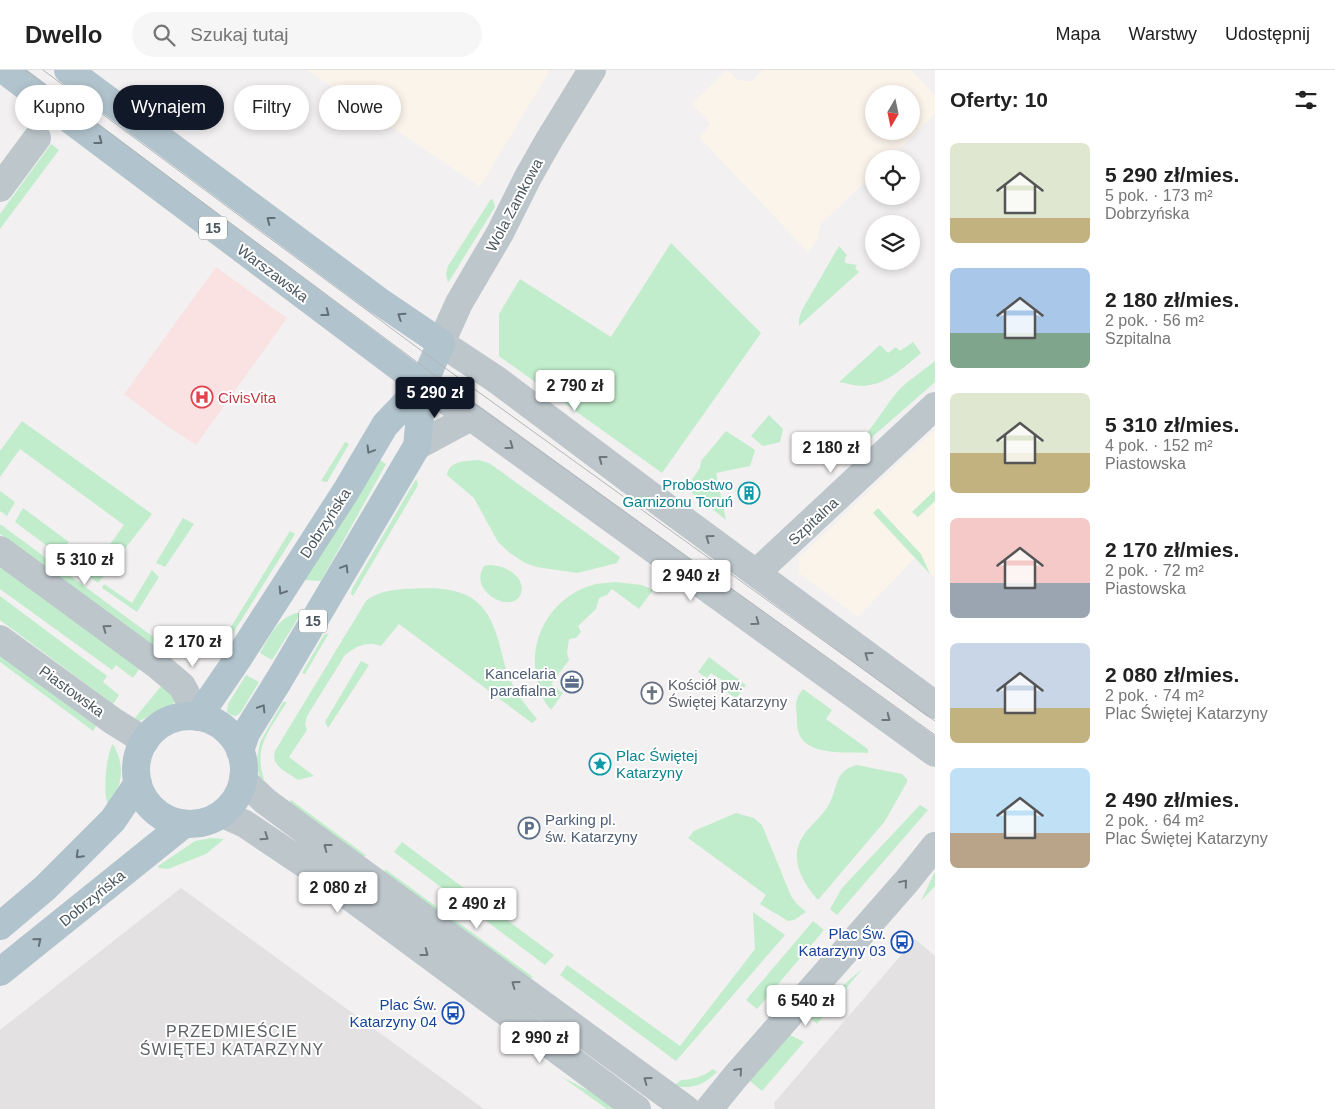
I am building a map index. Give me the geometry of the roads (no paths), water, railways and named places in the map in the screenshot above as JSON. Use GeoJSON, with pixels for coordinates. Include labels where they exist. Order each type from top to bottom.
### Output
{"type":"FeatureCollection","features":[{"type":"Feature","properties":{"kind":"main road","name":"Warszawska"},"geometry":{"type":"LineString","coordinates":[[4,70],[423,385]]}},
{"type":"Feature","properties":{"kind":"main road"},"geometry":{"type":"LineString","coordinates":[[68,70],[379,302],[441,343]]}},
{"type":"Feature","properties":{"kind":"main road","name":"15"},"geometry":{"type":"LineString","coordinates":[[240,751],[246,733],[280,680],[417,446],[423,385],[441,343]]}},
{"type":"Feature","properties":{"kind":"main road","name":"Dobrzyńska"},"geometry":{"type":"LineString","coordinates":[[198,717],[346,491],[385,425],[423,385]]}},
{"type":"Feature","properties":{"kind":"main road","name":"15"},"geometry":{"type":"LineString","coordinates":[[181,717],[198,717],[214,722],[230,734],[240,751],[244,764],[243,780],[237,797],[223,814],[212,820],[184,824],[168,819],[156,812],[145,800],[138,784],[136,770],[138,754],[154,730],[166,722],[181,717]]}},
{"type":"Feature","properties":{"kind":"main road"},"geometry":{"type":"LineString","coordinates":[[0,926],[45,888],[113,820],[138,784]]}},
{"type":"Feature","properties":{"kind":"main road","name":"Dobrzyńska"},"geometry":{"type":"LineString","coordinates":[[0,972],[184,824]]}},
{"type":"Feature","properties":{"kind":"street","name":"Wola Zamkowa"},"geometry":{"type":"LineString","coordinates":[[441,343],[459,303],[500,233],[532,169],[592,70]]}},
{"type":"Feature","properties":{"kind":"street"},"geometry":{"type":"LineString","coordinates":[[0,188],[37,138]]}},
{"type":"Feature","properties":{"kind":"street"},"geometry":{"type":"LineString","coordinates":[[441,343],[497,380],[935,705]]}},
{"type":"Feature","properties":{"kind":"street"},"geometry":{"type":"LineString","coordinates":[[423,385],[471,417],[935,753]]}},
{"type":"Feature","properties":{"kind":"street","name":"Szpitalna"},"geometry":{"type":"LineString","coordinates":[[756,573],[935,406]]}},
{"type":"Feature","properties":{"kind":"street"},"geometry":{"type":"LineString","coordinates":[[417,446],[471,417]]}},
{"type":"Feature","properties":{"kind":"street"},"geometry":{"type":"LineString","coordinates":[[0,550],[157,665],[182,686],[198,717]]}},
{"type":"Feature","properties":{"kind":"street","name":"Piastowska"},"geometry":{"type":"LineString","coordinates":[[0,639],[113,721],[145,741]]}},
{"type":"Feature","properties":{"kind":"street"},"geometry":{"type":"LineString","coordinates":[[243,780],[254,792],[330,849],[686,1109]]}},
{"type":"Feature","properties":{"kind":"street"},"geometry":{"type":"LineString","coordinates":[[223,814],[245,824],[315,871],[637,1109]]}},
{"type":"Feature","properties":{"kind":"street"},"geometry":{"type":"LineString","coordinates":[[708,1109],[906,882],[935,846]]}},
{"type":"Feature","properties":{"kind":"tram line"},"geometry":{"type":"LineString","coordinates":[[25,70],[429,371],[935,735]]}},
{"type":"Feature","properties":{"kind":"tram line"},"geometry":{"type":"LineString","coordinates":[[43,70],[434,360],[935,721]]}},
{"type":"Feature","properties":{"kind":"place","name":"CivisVita"},"geometry":{"type":"Point","coordinates":[202,397]}},
{"type":"Feature","properties":{"kind":"place","name":"Probostwo Garnizonu Toruń"},"geometry":{"type":"Point","coordinates":[749,493]}},
{"type":"Feature","properties":{"kind":"place","name":"Kancelaria parafialna"},"geometry":{"type":"Point","coordinates":[572,682]}},
{"type":"Feature","properties":{"kind":"place","name":"Kościół pw. Świętej Katarzyny"},"geometry":{"type":"Point","coordinates":[652,693]}},
{"type":"Feature","properties":{"kind":"place","name":"Plac Świętej Katarzyny"},"geometry":{"type":"Point","coordinates":[600,764]}},
{"type":"Feature","properties":{"kind":"place","name":"Parking pl. św. Katarzyny"},"geometry":{"type":"Point","coordinates":[529,828]}},
{"type":"Feature","properties":{"kind":"place","name":"Plac Św. Katarzyny 03"},"geometry":{"type":"Point","coordinates":[902,942]}},
{"type":"Feature","properties":{"kind":"place","name":"Plac Św. Katarzyny 04"},"geometry":{"type":"Point","coordinates":[453,1013]}},
{"type":"Feature","properties":{"kind":"district","name":"PRZEDMIEŚCIE ŚWIĘTEJ KATARZYNY"},"geometry":{"type":"Point","coordinates":[232,1040]}}]}
